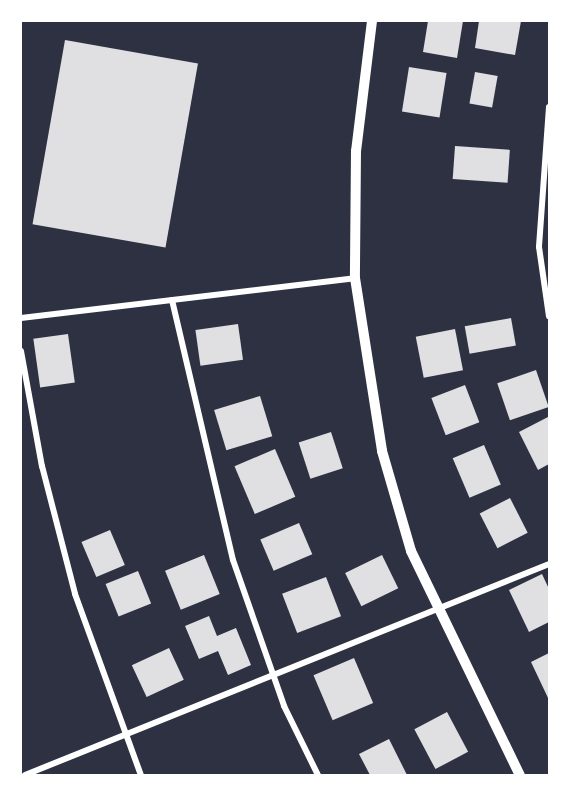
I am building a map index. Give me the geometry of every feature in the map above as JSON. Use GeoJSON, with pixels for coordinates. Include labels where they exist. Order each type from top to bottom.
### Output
{"type":"FeatureCollection","features":[{"type":"Feature","properties":{"kind":"street"},"geometry":{"type":"LineString","coordinates":[[372,21],[356,151],[355,278],[382,451],[411,551],[520,775]]}},
{"type":"Feature","properties":{"kind":"street"},"geometry":{"type":"LineString","coordinates":[[549,107],[539,247],[549,316]]}},
{"type":"Feature","properties":{"kind":"street"},"geometry":{"type":"LineString","coordinates":[[21,318],[355,278]]}},
{"type":"Feature","properties":{"kind":"street"},"geometry":{"type":"LineString","coordinates":[[172,300],[233,560],[284,706],[318,775]]}},
{"type":"Feature","properties":{"kind":"street"},"geometry":{"type":"LineString","coordinates":[[21,351],[42,466],[72,582],[141,775]]}},
{"type":"Feature","properties":{"kind":"street"},"geometry":{"type":"LineString","coordinates":[[25,775],[549,564]]}},
{"type":"Feature","properties":{"kind":"building"},"geometry":{"type":"Polygon","coordinates":[[[428,21],[463,21],[457,58],[423,52],[428,21]]]}},
{"type":"Feature","properties":{"kind":"building"},"geometry":{"type":"Polygon","coordinates":[[[479,21],[521,21],[515,55],[475,48],[479,21]]]}},
{"type":"Feature","properties":{"kind":"building"},"geometry":{"type":"Polygon","coordinates":[[[65,40],[198,63],[165,248],[33,224],[65,40]]]}},
{"type":"Feature","properties":{"kind":"building"},"geometry":{"type":"Polygon","coordinates":[[[409,67],[447,73],[439,117],[402,111],[409,67]]]}},
{"type":"Feature","properties":{"kind":"building"},"geometry":{"type":"Polygon","coordinates":[[[475,72],[498,76],[492,108],[469,104],[475,72]]]}},
{"type":"Feature","properties":{"kind":"building"},"geometry":{"type":"Polygon","coordinates":[[[455,146],[510,150],[508,183],[453,179],[455,146]]]}},
{"type":"Feature","properties":{"kind":"building"},"geometry":{"type":"Polygon","coordinates":[[[511,318],[516,346],[470,354],[465,326],[511,318]]]}},
{"type":"Feature","properties":{"kind":"building"},"geometry":{"type":"Polygon","coordinates":[[[238,324],[243,360],[200,366],[195,330],[238,324]]]}},
{"type":"Feature","properties":{"kind":"building"},"geometry":{"type":"Polygon","coordinates":[[[455,329],[463,370],[424,378],[416,337],[455,329]]]}},
{"type":"Feature","properties":{"kind":"building"},"geometry":{"type":"Polygon","coordinates":[[[68,334],[75,383],[40,387],[33,339],[68,334]]]}},
{"type":"Feature","properties":{"kind":"building"},"geometry":{"type":"Polygon","coordinates":[[[536,370],[549,407],[510,420],[497,383],[536,370]]]}},
{"type":"Feature","properties":{"kind":"building"},"geometry":{"type":"Polygon","coordinates":[[[465,385],[479,422],[446,435],[431,398],[465,385]]]}},
{"type":"Feature","properties":{"kind":"building"},"geometry":{"type":"Polygon","coordinates":[[[260,396],[272,436],[226,450],[214,410],[260,396]]]}},
{"type":"Feature","properties":{"kind":"building"},"geometry":{"type":"Polygon","coordinates":[[[548,417],[549,464],[538,470],[519,432],[548,417]]]}},
{"type":"Feature","properties":{"kind":"building"},"geometry":{"type":"Polygon","coordinates":[[[331,432],[343,468],[310,479],[299,443],[331,432]]]}},
{"type":"Feature","properties":{"kind":"building"},"geometry":{"type":"Polygon","coordinates":[[[484,445],[501,485],[470,498],[453,458],[484,445]]]}},
{"type":"Feature","properties":{"kind":"building"},"geometry":{"type":"Polygon","coordinates":[[[275,449],[295,497],[255,514],[234,466],[275,449]]]}},
{"type":"Feature","properties":{"kind":"building"},"geometry":{"type":"Polygon","coordinates":[[[510,498],[528,533],[497,548],[480,513],[510,498]]]}},
{"type":"Feature","properties":{"kind":"building"},"geometry":{"type":"Polygon","coordinates":[[[299,523],[312,554],[274,571],[260,539],[299,523]]]}},
{"type":"Feature","properties":{"kind":"building"},"geometry":{"type":"Polygon","coordinates":[[[110,530],[125,565],[96,577],[81,542],[110,530]]]}},
{"type":"Feature","properties":{"kind":"building"},"geometry":{"type":"Polygon","coordinates":[[[204,555],[220,594],[181,610],[165,571],[204,555]]]}},
{"type":"Feature","properties":{"kind":"building"},"geometry":{"type":"Polygon","coordinates":[[[382,555],[398,588],[361,606],[345,573],[382,555]]]}},
{"type":"Feature","properties":{"kind":"building"},"geometry":{"type":"Polygon","coordinates":[[[138,571],[151,603],[119,617],[106,584],[138,571]]]}},
{"type":"Feature","properties":{"kind":"building"},"geometry":{"type":"Polygon","coordinates":[[[542,574],[549,589],[549,622],[529,632],[509,590],[542,574]]]}},
{"type":"Feature","properties":{"kind":"building"},"geometry":{"type":"Polygon","coordinates":[[[326,577],[341,616],[297,633],[282,594],[326,577]]]}},
{"type":"Feature","properties":{"kind":"building"},"geometry":{"type":"Polygon","coordinates":[[[209,616],[217,636],[236,628],[251,665],[228,675],[218,651],[199,659],[185,626],[209,616]]]}},
{"type":"Feature","properties":{"kind":"building"},"geometry":{"type":"Polygon","coordinates":[[[169,648],[184,680],[147,697],[132,665],[169,648]]]}},
{"type":"Feature","properties":{"kind":"building"},"geometry":{"type":"Polygon","coordinates":[[[549,653],[549,700],[531,662],[549,653]]]}},
{"type":"Feature","properties":{"kind":"building"},"geometry":{"type":"Polygon","coordinates":[[[354,658],[373,703],[333,720],[313,675],[354,658]]]}},
{"type":"Feature","properties":{"kind":"building"},"geometry":{"type":"Polygon","coordinates":[[[447,712],[468,752],[435,769],[414,729],[447,712]]]}},
{"type":"Feature","properties":{"kind":"building"},"geometry":{"type":"Polygon","coordinates":[[[389,739],[407,775],[370,775],[359,754],[389,739]]]}}]}
